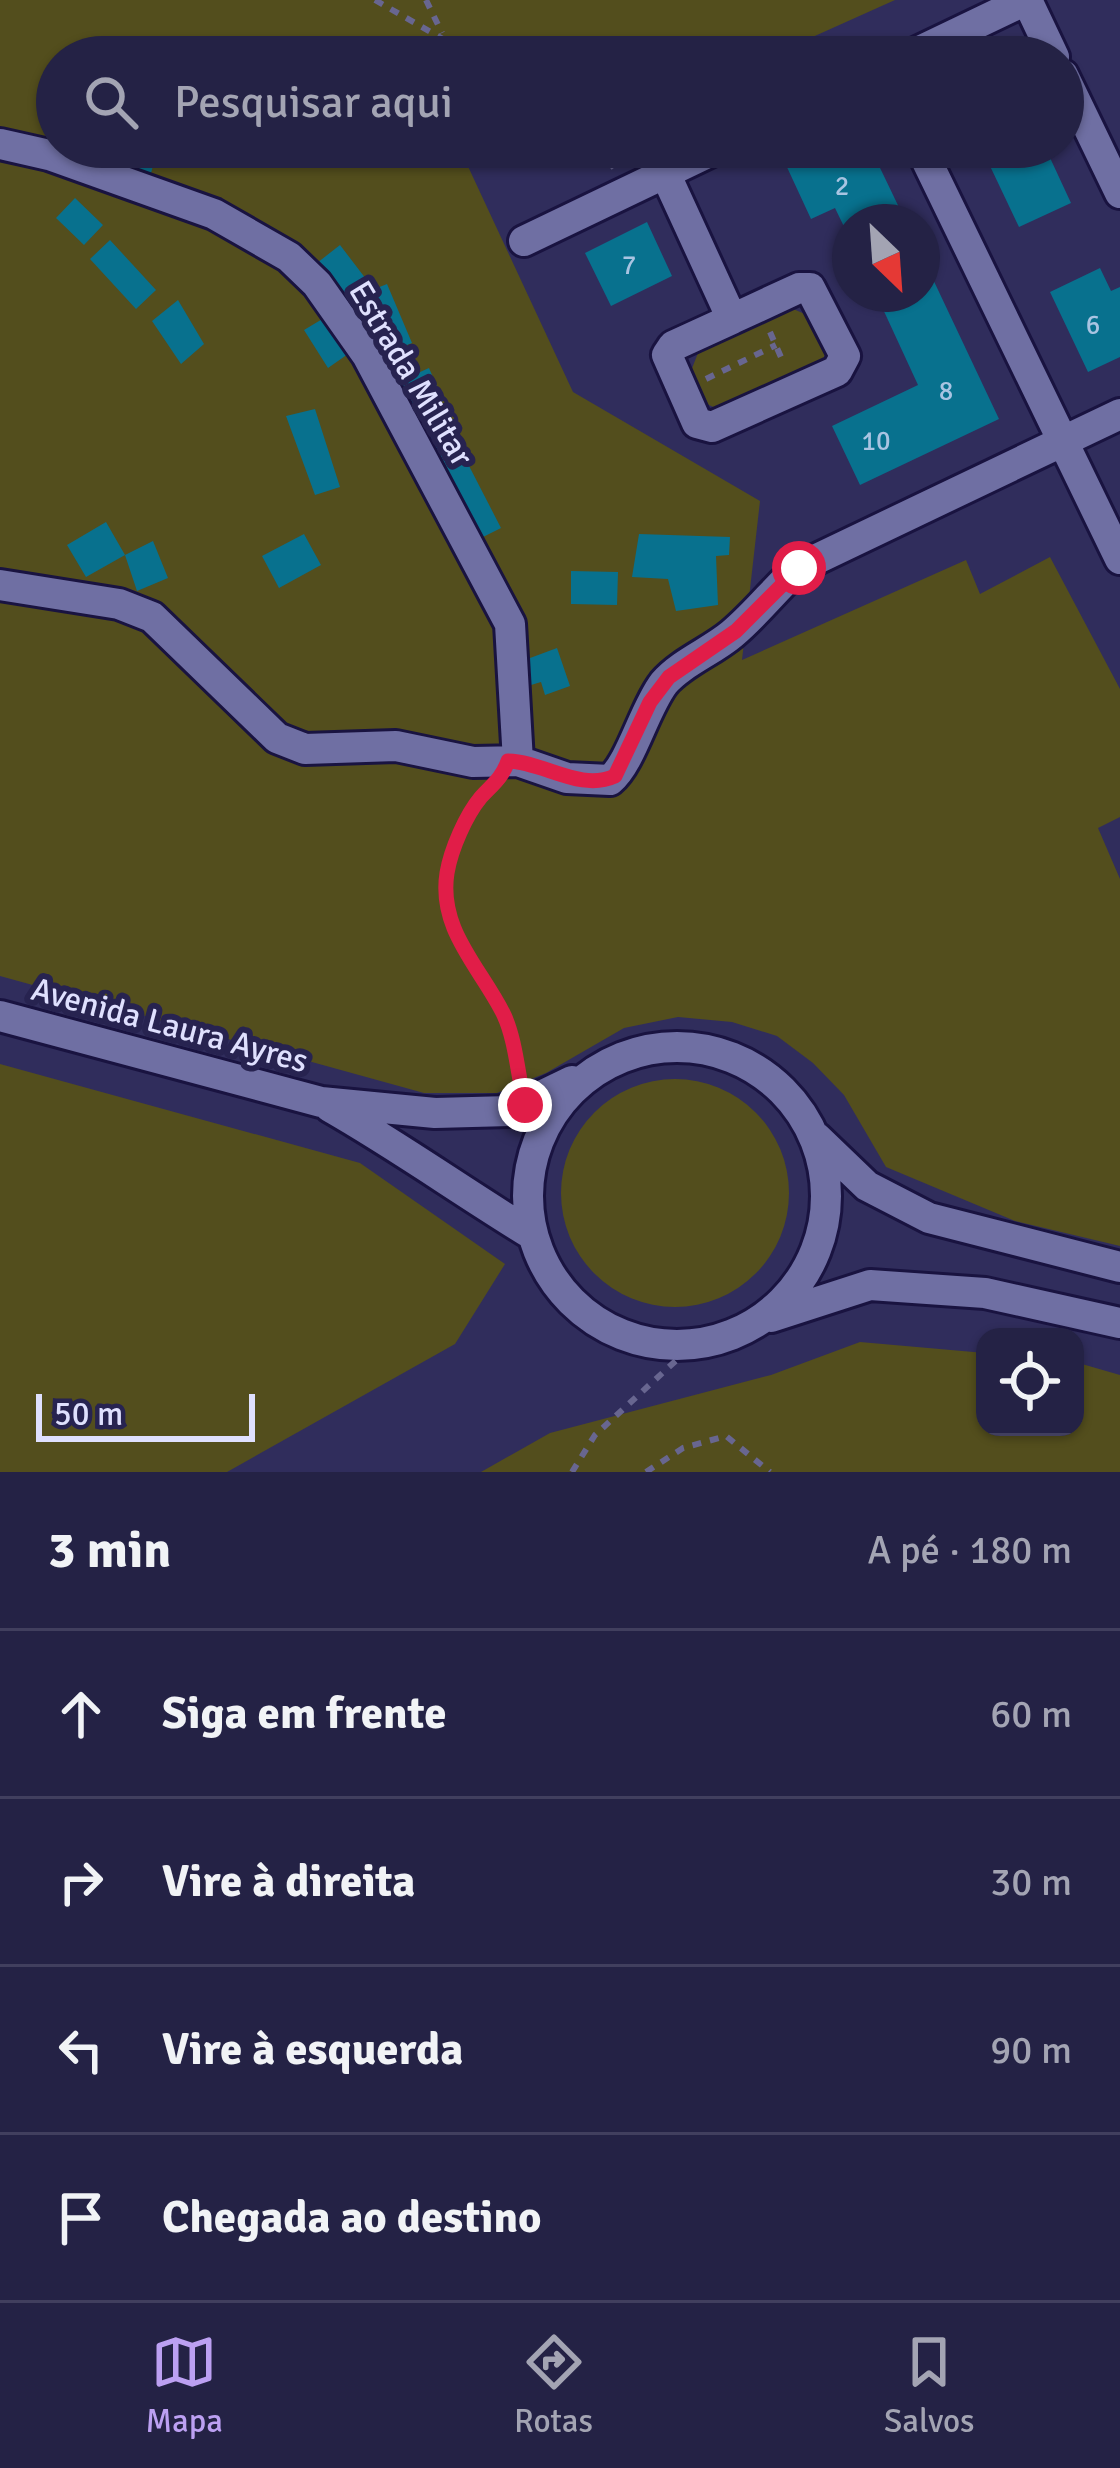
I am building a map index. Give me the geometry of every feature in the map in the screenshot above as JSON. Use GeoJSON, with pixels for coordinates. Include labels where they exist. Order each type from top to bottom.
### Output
{"type":"FeatureCollection","features":[{"type":"Feature","properties":{"kind":"street"},"geometry":{"type":"LineString","coordinates":[[951,36],[1026,0],[1044,36]]}},
{"type":"Feature","properties":{"kind":"street"},"geometry":{"type":"LineString","coordinates":[[1084,118],[1120,193]]}},
{"type":"Feature","properties":{"kind":"street","name":"Estrada Militar"},"geometry":{"type":"LineString","coordinates":[[0,144],[36,152]]}},
{"type":"Feature","properties":{"kind":"street","name":"Estrada Militar"},"geometry":{"type":"LineString","coordinates":[[85,168],[214,214],[289,257],[317,284],[368,356],[510,624],[513,761]]}},
{"type":"Feature","properties":{"kind":"street"},"geometry":{"type":"LineString","coordinates":[[524,241],[676,168]]}},
{"type":"Feature","properties":{"kind":"street"},"geometry":{"type":"LineString","coordinates":[[930,168],[1120,559]]}},
{"type":"Feature","properties":{"kind":"street"},"geometry":{"type":"LineString","coordinates":[[665,173],[746,313]]}},
{"type":"Feature","properties":{"kind":"street"},"geometry":{"type":"LineString","coordinates":[[810,288],[845,356],[842,367],[796,389],[706,428],[697,423],[681,391],[667,361],[669,350],[810,288]]}},
{"type":"Feature","properties":{"kind":"street"},"geometry":{"type":"LineString","coordinates":[[0,585],[119,604],[152,617],[277,738],[305,748],[397,746],[473,762],[513,761],[567,778],[603,780],[615,776],[650,702],[669,677],[736,631],[799,568],[1120,414]]}},
{"type":"Feature","properties":{"kind":"street","name":"Avenida Laura Ayres"},"geometry":{"type":"LineString","coordinates":[[0,1016],[321,1102],[435,1114],[510,1111],[604,1065]]}},
{"type":"Feature","properties":{"kind":"street"},"geometry":{"type":"LineString","coordinates":[[1120,1267],[929,1218],[867,1186],[815,1136],[788,1094],[748,1064],[701,1048],[651,1048],[604,1065],[573,1089],[540,1138],[527,1196],[533,1235],[547,1270],[568,1299],[597,1322],[629,1337],[664,1345],[728,1336],[870,1285],[985,1293],[1120,1323]]}},
{"type":"Feature","properties":{"kind":"street","name":"Avenida Laura Ayres"},"geometry":{"type":"LineString","coordinates":[[321,1102],[405,1149],[471,1198],[533,1235]]}},
{"type":"Feature","properties":{"kind":"street"},"geometry":{"type":"LineString","coordinates":[[760,1321],[791,1292],[814,1257],[820,1237],[826,1176],[815,1136]]}},
{"type":"Feature","properties":{"kind":"path"},"geometry":{"type":"LineString","coordinates":[[376,0],[444,36]]}},
{"type":"Feature","properties":{"kind":"path"},"geometry":{"type":"LineString","coordinates":[[426,0],[444,36]]}},
{"type":"Feature","properties":{"kind":"path"},"geometry":{"type":"LineString","coordinates":[[746,313],[776,346],[796,389]]}},
{"type":"Feature","properties":{"kind":"path"},"geometry":{"type":"LineString","coordinates":[[681,391],[776,346]]}},
{"type":"Feature","properties":{"kind":"path"},"geometry":{"type":"LineString","coordinates":[[513,761],[478,800],[447,874],[449,920],[480,981],[505,1017],[525,1105]]}},
{"type":"Feature","properties":{"kind":"path"},"geometry":{"type":"LineString","coordinates":[[572,1472],[595,1435],[694,1344]]}},
{"type":"Feature","properties":{"kind":"path"},"geometry":{"type":"LineString","coordinates":[[646,1472],[682,1448],[726,1436],[770,1472]]}},
{"type":"Feature","properties":{"kind":"shaded area"},"geometry":{"type":"Polygon","coordinates":[[[0,0],[895,0],[815,36],[36,36],[36,168],[469,168],[573,392],[760,501],[742,660],[966,560],[980,594],[1050,557],[1120,689],[1120,817],[1098,828],[1120,879],[1120,1246],[1015,1221],[886,1167],[844,1095],[813,1063],[777,1036],[732,1022],[678,1017],[624,1028],[546,1073],[497,1093],[424,1093],[0,976],[0,0]]]}},
{"type":"Feature","properties":{"kind":"shaded area"},"geometry":{"type":"Polygon","coordinates":[[[791,308],[814,318],[827,348],[822,363],[722,411],[696,399],[689,376],[698,353],[791,308]]]}},
{"type":"Feature","properties":{"kind":"shaded area"},"geometry":{"type":"Polygon","coordinates":[[[0,1064],[360,1163],[505,1264],[455,1344],[227,1472],[0,1472],[0,1064]]]}},
{"type":"Feature","properties":{"kind":"shaded area"},"geometry":{"type":"Polygon","coordinates":[[[675,1079],[718,1088],[755,1113],[780,1150],[789,1193],[780,1236],[755,1273],[718,1298],[675,1307],[632,1298],[595,1273],[570,1236],[561,1193],[570,1150],[595,1113],[632,1088],[675,1079]]]}},
{"type":"Feature","properties":{"kind":"shaded area"},"geometry":{"type":"Polygon","coordinates":[[[860,1342],[976,1352],[976,1436],[1084,1436],[1084,1365],[1120,1375],[1120,1472],[481,1472],[550,1433],[771,1375],[860,1342]]]}},
{"type":"Feature","properties":{"kind":"building"},"geometry":{"type":"Polygon","coordinates":[[[125,168],[152,168],[150,177],[125,168]]]}},
{"type":"Feature","properties":{"kind":"building"},"geometry":{"type":"Polygon","coordinates":[[[787,168],[880,168],[897,204],[832,204],[832,209],[811,219],[787,168]]]}},
{"type":"Feature","properties":{"kind":"building"},"geometry":{"type":"Polygon","coordinates":[[[991,168],[1055,168],[1071,203],[1019,227],[991,168]]]}},
{"type":"Feature","properties":{"kind":"building"},"geometry":{"type":"Polygon","coordinates":[[[75,198],[103,225],[84,245],[56,218],[75,198]]]}},
{"type":"Feature","properties":{"kind":"building"},"geometry":{"type":"Polygon","coordinates":[[[647,222],[672,276],[611,306],[585,253],[647,222]]]}},
{"type":"Feature","properties":{"kind":"building"},"geometry":{"type":"Polygon","coordinates":[[[110,240],[156,290],[136,309],[90,259],[110,240]]]}},
{"type":"Feature","properties":{"kind":"building"},"geometry":{"type":"Polygon","coordinates":[[[340,245],[366,279],[343,297],[317,263],[340,245]]]}},
{"type":"Feature","properties":{"kind":"building"},"geometry":{"type":"Polygon","coordinates":[[[1100,268],[1111,291],[1120,287],[1120,357],[1088,372],[1050,292],[1100,268]]]}},
{"type":"Feature","properties":{"kind":"building"},"geometry":{"type":"Polygon","coordinates":[[[387,284],[412,343],[378,357],[352,298],[387,284]]]}},
{"type":"Feature","properties":{"kind":"building"},"geometry":{"type":"Polygon","coordinates":[[[940,294],[999,419],[860,485],[832,426],[918,385],[884,312],[940,312],[940,294]]]}},
{"type":"Feature","properties":{"kind":"building"},"geometry":{"type":"Polygon","coordinates":[[[178,300],[204,344],[181,364],[152,321],[178,300]]]}},
{"type":"Feature","properties":{"kind":"building"},"geometry":{"type":"Polygon","coordinates":[[[324,318],[348,354],[328,368],[304,330],[324,318]]]}},
{"type":"Feature","properties":{"kind":"building"},"geometry":{"type":"Polygon","coordinates":[[[429,368],[443,401],[433,405],[439,420],[420,429],[400,381],[429,368]]]}},
{"type":"Feature","properties":{"kind":"building"},"geometry":{"type":"Polygon","coordinates":[[[315,409],[340,487],[315,495],[286,416],[315,409]]]}},
{"type":"Feature","properties":{"kind":"building"},"geometry":{"type":"Polygon","coordinates":[[[449,427],[501,528],[481,538],[429,437],[449,427]]]}},
{"type":"Feature","properties":{"kind":"building"},"geometry":{"type":"Polygon","coordinates":[[[106,522],[125,555],[86,577],[67,545],[106,522]]]}},
{"type":"Feature","properties":{"kind":"building"},"geometry":{"type":"Polygon","coordinates":[[[304,534],[321,565],[279,588],[262,556],[304,534]]]}},
{"type":"Feature","properties":{"kind":"building"},"geometry":{"type":"Polygon","coordinates":[[[639,534],[730,537],[729,555],[716,556],[718,605],[676,611],[668,579],[632,577],[639,534]]]}},
{"type":"Feature","properties":{"kind":"building"},"geometry":{"type":"Polygon","coordinates":[[[153,541],[168,578],[137,591],[125,555],[153,541]]]}},
{"type":"Feature","properties":{"kind":"building"},"geometry":{"type":"Polygon","coordinates":[[[571,571],[618,572],[617,605],[571,604],[571,571]]]}},
{"type":"Feature","properties":{"kind":"building"},"geometry":{"type":"Polygon","coordinates":[[[557,648],[570,686],[545,695],[541,682],[531,685],[522,661],[557,648]]]}},
{"type":"Feature","properties":{"kind":"route"},"geometry":{"type":"LineString","coordinates":[[525,1105],[505,1017],[480,981],[449,920],[447,874],[461,833],[478,800],[502,778],[508,761],[567,778],[610,780],[620,770],[650,702],[669,677],[736,631],[799,568]]}}]}
